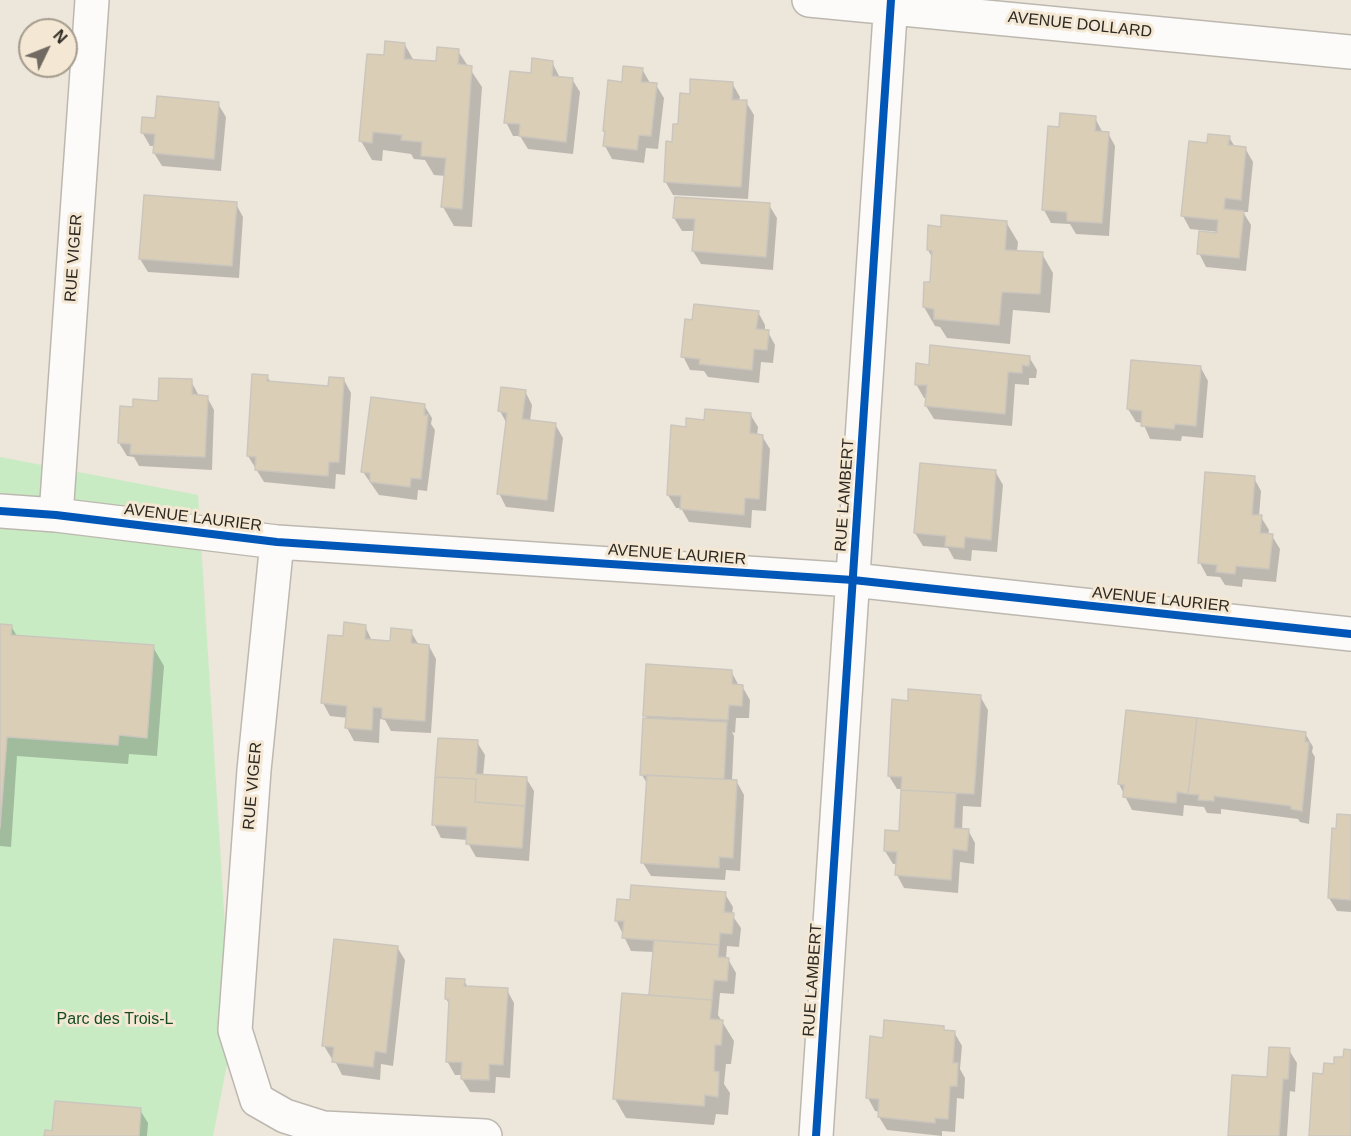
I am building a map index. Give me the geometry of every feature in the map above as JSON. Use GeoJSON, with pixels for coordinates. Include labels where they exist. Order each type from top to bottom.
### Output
{"type":"FeatureCollection","features":[{"type":"Feature","properties":{"kind":"street","name":"RUE VIGER"},"geometry":{"type":"LineString","coordinates":[[56,515],[92,0]]}},
{"type":"Feature","properties":{"kind":"street","name":"AVENUE DOLLARD"},"geometry":{"type":"LineString","coordinates":[[809,0],[891,3],[1351,52]]}},
{"type":"Feature","properties":{"kind":"street","name":"RUE LAMBERT"},"geometry":{"type":"LineString","coordinates":[[816,1136],[891,3]]}},
{"type":"Feature","properties":{"kind":"street","name":"AVENUE LAURIER"},"geometry":{"type":"LineString","coordinates":[[0,511],[56,515],[277,542],[853,580],[1351,633]]}},
{"type":"Feature","properties":{"kind":"street","name":"RUE VIGER"},"geometry":{"type":"LineString","coordinates":[[277,542],[254,770],[235,1030],[257,1100],[285,1116],[323,1128],[485,1136]]}},
{"type":"Feature","properties":{"kind":"green space","name":"Parc des Trois-L"},"geometry":{"type":"Polygon","coordinates":[[[0,457],[198,495],[232,1039],[213,1136],[0,1136],[0,457]]]}},
{"type":"Feature","properties":{"kind":"building"},"geometry":{"type":"Polygon","coordinates":[[[385,41],[405,43],[404,59],[436,61],[437,47],[459,49],[458,64],[472,66],[462,209],[441,207],[446,158],[421,156],[422,142],[401,140],[402,135],[373,132],[372,143],[359,141],[367,54],[384,55],[385,41]]]}},
{"type":"Feature","properties":{"kind":"building"},"geometry":{"type":"Polygon","coordinates":[[[532,58],[553,61],[552,76],[573,78],[566,142],[519,136],[520,124],[504,123],[510,71],[531,73],[532,58]]]}},
{"type":"Feature","properties":{"kind":"building"},"geometry":{"type":"Polygon","coordinates":[[[623,66],[643,68],[641,82],[657,83],[651,136],[639,135],[637,150],[603,146],[608,80],[622,82],[623,66]]]}},
{"type":"Feature","properties":{"kind":"building"},"geometry":{"type":"Polygon","coordinates":[[[690,79],[733,82],[732,100],[747,100],[741,187],[664,182],[666,141],[672,142],[673,124],[678,124],[680,93],[690,94],[690,79]]]}},
{"type":"Feature","properties":{"kind":"building"},"geometry":{"type":"Polygon","coordinates":[[[157,96],[219,102],[214,159],[153,153],[155,134],[141,133],[142,117],[155,118],[157,96]]]}},
{"type":"Feature","properties":{"kind":"building"},"geometry":{"type":"Polygon","coordinates":[[[1060,113],[1096,116],[1095,131],[1109,132],[1102,223],[1067,221],[1067,212],[1042,210],[1048,126],[1059,127],[1060,113]]]}},
{"type":"Feature","properties":{"kind":"building"},"geometry":{"type":"Polygon","coordinates":[[[1208,134],[1230,136],[1228,145],[1246,147],[1241,200],[1225,198],[1224,209],[1244,211],[1239,258],[1197,254],[1199,231],[1217,233],[1218,220],[1181,216],[1189,141],[1207,143],[1208,134]]]}},
{"type":"Feature","properties":{"kind":"building"},"geometry":{"type":"Polygon","coordinates":[[[144,195],[237,202],[232,266],[139,259],[144,195]]]}},
{"type":"Feature","properties":{"kind":"building"},"geometry":{"type":"Polygon","coordinates":[[[675,197],[770,203],[766,257],[692,251],[695,219],[673,218],[675,197]]]}},
{"type":"Feature","properties":{"kind":"building"},"geometry":{"type":"Polygon","coordinates":[[[941,215],[1007,221],[1005,250],[1043,252],[1040,294],[1002,292],[999,325],[934,319],[934,309],[923,307],[924,282],[930,282],[932,251],[927,250],[928,225],[941,227],[941,215]]]}},
{"type":"Feature","properties":{"kind":"building"},"geometry":{"type":"Polygon","coordinates":[[[694,304],[759,311],[756,329],[769,330],[767,350],[754,349],[752,370],[699,364],[700,359],[681,357],[685,319],[692,320],[694,304]]]}},
{"type":"Feature","properties":{"kind":"building"},"geometry":{"type":"Polygon","coordinates":[[[930,345],[1030,356],[1029,366],[1022,365],[1022,373],[1008,372],[1005,414],[925,406],[927,385],[915,385],[916,363],[929,365],[930,345]]]}},
{"type":"Feature","properties":{"kind":"building"},"geometry":{"type":"Polygon","coordinates":[[[1131,360],[1201,366],[1196,426],[1175,424],[1174,429],[1141,426],[1142,411],[1127,409],[1131,360]]]}},
{"type":"Feature","properties":{"kind":"building"},"geometry":{"type":"Polygon","coordinates":[[[252,374],[268,375],[267,381],[328,386],[329,377],[344,378],[339,462],[329,462],[328,476],[255,470],[256,457],[247,456],[252,374]]]}},
{"type":"Feature","properties":{"kind":"building"},"geometry":{"type":"Polygon","coordinates":[[[159,378],[192,379],[192,394],[208,396],[205,457],[130,454],[131,444],[118,443],[120,406],[133,407],[133,399],[158,401],[159,378]]]}},
{"type":"Feature","properties":{"kind":"building"},"geometry":{"type":"Polygon","coordinates":[[[501,387],[526,390],[522,419],[556,423],[547,500],[497,494],[507,413],[498,411],[501,387]]]}},
{"type":"Feature","properties":{"kind":"building"},"geometry":{"type":"Polygon","coordinates":[[[371,397],[425,404],[424,415],[428,415],[421,479],[411,478],[410,487],[370,482],[370,473],[361,472],[371,397]]]}},
{"type":"Feature","properties":{"kind":"building"},"geometry":{"type":"Polygon","coordinates":[[[705,409],[751,413],[750,433],[763,435],[759,499],[745,498],[744,515],[680,509],[681,496],[667,495],[671,425],[686,427],[686,418],[704,420],[705,409]]]}},
{"type":"Feature","properties":{"kind":"building"},"geometry":{"type":"Polygon","coordinates":[[[920,463],[996,470],[991,540],[965,537],[964,548],[945,546],[946,536],[914,533],[920,463]]]}},
{"type":"Feature","properties":{"kind":"building"},"geometry":{"type":"Polygon","coordinates":[[[1205,472],[1255,476],[1252,515],[1262,515],[1260,533],[1273,534],[1269,569],[1236,566],[1235,574],[1216,572],[1217,565],[1198,563],[1205,472]]]}},
{"type":"Feature","properties":{"kind":"building"},"geometry":{"type":"Polygon","coordinates":[[[344,622],[366,625],[365,639],[390,641],[391,628],[412,630],[411,643],[429,645],[425,721],[382,718],[382,708],[373,707],[372,730],[345,728],[347,706],[321,703],[328,635],[343,636],[344,622]]]}},
{"type":"Feature","properties":{"kind":"building"},"geometry":{"type":"Polygon","coordinates":[[[0,624],[12,625],[11,635],[154,645],[147,738],[119,735],[118,745],[7,737],[0,828],[0,624]]]}},
{"type":"Feature","properties":{"kind":"building"},"geometry":{"type":"Polygon","coordinates":[[[646,664],[732,670],[732,684],[743,685],[742,706],[729,705],[728,720],[643,716],[646,664]]]}},
{"type":"Feature","properties":{"kind":"building"},"geometry":{"type":"Polygon","coordinates":[[[908,689],[981,695],[974,794],[901,790],[902,777],[888,776],[892,699],[908,701],[908,689]]]}},
{"type":"Feature","properties":{"kind":"building"},"geometry":{"type":"Polygon","coordinates":[[[1126,710],[1197,718],[1188,794],[1177,792],[1176,803],[1123,797],[1124,785],[1118,784],[1126,710]]]}},
{"type":"Feature","properties":{"kind":"building"},"geometry":{"type":"Polygon","coordinates":[[[643,718],[727,722],[724,779],[640,775],[643,718]]]}},
{"type":"Feature","properties":{"kind":"building"},"geometry":{"type":"Polygon","coordinates":[[[1197,718],[1306,732],[1305,742],[1309,742],[1302,811],[1291,809],[1291,806],[1214,796],[1214,801],[1198,800],[1199,795],[1188,794],[1197,718]]]}},
{"type":"Feature","properties":{"kind":"building"},"geometry":{"type":"Polygon","coordinates":[[[438,738],[478,740],[476,774],[527,777],[525,806],[475,802],[476,779],[435,777],[438,738]]]}},
{"type":"Feature","properties":{"kind":"building"},"geometry":{"type":"Polygon","coordinates":[[[647,775],[737,780],[733,858],[719,857],[719,868],[641,863],[647,775]]]}},
{"type":"Feature","properties":{"kind":"building"},"geometry":{"type":"Polygon","coordinates":[[[435,777],[476,779],[475,802],[525,806],[522,848],[466,844],[467,827],[432,825],[435,777]]]}},
{"type":"Feature","properties":{"kind":"building"},"geometry":{"type":"Polygon","coordinates":[[[901,790],[956,793],[954,828],[969,829],[967,851],[953,849],[951,880],[895,875],[897,852],[884,851],[885,830],[899,831],[901,790]]]}},
{"type":"Feature","properties":{"kind":"building"},"geometry":{"type":"Polygon","coordinates":[[[1337,814],[1351,815],[1351,900],[1328,898],[1332,828],[1336,829],[1337,814]]]}},
{"type":"Feature","properties":{"kind":"building"},"geometry":{"type":"Polygon","coordinates":[[[631,885],[726,892],[724,912],[734,913],[732,934],[720,933],[719,945],[622,938],[624,921],[615,921],[617,899],[630,900],[631,885]]]}},
{"type":"Feature","properties":{"kind":"building"},"geometry":{"type":"Polygon","coordinates":[[[334,939],[398,946],[386,1053],[375,1051],[373,1067],[332,1062],[334,1047],[322,1046],[334,939]]]}},
{"type":"Feature","properties":{"kind":"building"},"geometry":{"type":"Polygon","coordinates":[[[654,940],[719,945],[718,957],[729,958],[727,981],[714,980],[712,1000],[649,995],[654,940]]]}},
{"type":"Feature","properties":{"kind":"building"},"geometry":{"type":"Polygon","coordinates":[[[446,978],[465,979],[464,986],[508,988],[503,1065],[489,1064],[489,1080],[461,1079],[462,1062],[446,1062],[449,999],[445,999],[446,978]]]}},
{"type":"Feature","properties":{"kind":"building"},"geometry":{"type":"Polygon","coordinates":[[[622,993],[712,1000],[710,1019],[723,1020],[721,1045],[715,1045],[714,1071],[719,1072],[718,1097],[705,1095],[704,1106],[613,1099],[622,993]]]}},
{"type":"Feature","properties":{"kind":"building"},"geometry":{"type":"Polygon","coordinates":[[[884,1020],[944,1026],[944,1030],[955,1031],[953,1063],[958,1063],[957,1086],[950,1086],[948,1119],[935,1118],[935,1123],[878,1117],[879,1099],[866,1098],[870,1036],[883,1038],[884,1020]]]}},
{"type":"Feature","properties":{"kind":"building"},"geometry":{"type":"Polygon","coordinates":[[[1269,1047],[1290,1048],[1288,1079],[1283,1079],[1279,1136],[1228,1136],[1232,1075],[1267,1077],[1269,1047]]]}},
{"type":"Feature","properties":{"kind":"building"},"geometry":{"type":"Polygon","coordinates":[[[1344,1049],[1351,1050],[1351,1136],[1309,1136],[1313,1073],[1323,1074],[1324,1063],[1334,1064],[1334,1057],[1343,1057],[1344,1049]]]}},
{"type":"Feature","properties":{"kind":"building"},"geometry":{"type":"Polygon","coordinates":[[[55,1101],[141,1108],[139,1136],[44,1136],[45,1130],[52,1131],[55,1101]]]}},
{"type":"Feature","properties":{"kind":"cycle path"},"geometry":{"type":"LineString","coordinates":[[816,1136],[891,0]]}},
{"type":"Feature","properties":{"kind":"cycle path"},"geometry":{"type":"LineString","coordinates":[[0,511],[56,515],[277,542],[853,580],[1351,634]]}}]}
